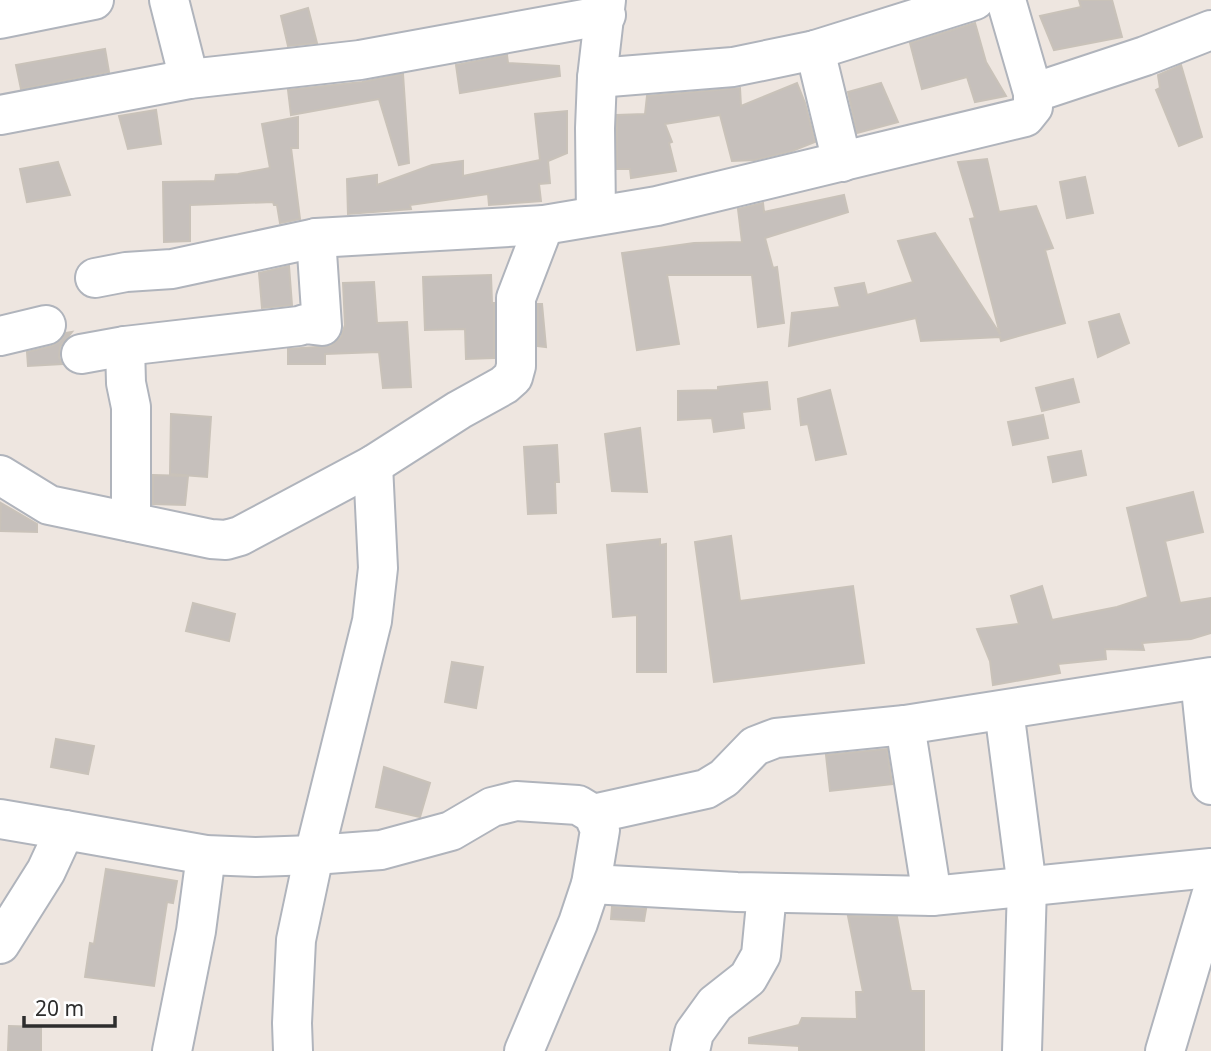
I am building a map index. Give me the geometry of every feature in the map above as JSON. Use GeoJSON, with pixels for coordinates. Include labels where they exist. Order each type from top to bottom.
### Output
{"type":"FeatureCollection","features":[{"type":"Feature","properties":{"kind":"street"},"geometry":{"type":"LineString","coordinates":[[0,19],[94,0]]}},
{"type":"Feature","properties":{"kind":"street"},"geometry":{"type":"LineString","coordinates":[[169,0],[189,79]]}},
{"type":"Feature","properties":{"kind":"street"},"geometry":{"type":"LineString","coordinates":[[597,78],[733,67],[815,50],[975,0]]}},
{"type":"Feature","properties":{"kind":"street"},"geometry":{"type":"LineString","coordinates":[[95,278],[126,272],[172,269],[316,238],[544,225],[657,206],[1025,117],[1033,107],[1034,93],[1006,0]]}},
{"type":"Feature","properties":{"kind":"street"},"geometry":{"type":"LineString","coordinates":[[0,115],[189,79],[360,60],[606,7],[597,78],[596,216]]}},
{"type":"Feature","properties":{"kind":"street"},"geometry":{"type":"LineString","coordinates":[[1034,93],[1145,56],[1211,30]]}},
{"type":"Feature","properties":{"kind":"street"},"geometry":{"type":"LineString","coordinates":[[815,50],[842,162]]}},
{"type":"Feature","properties":{"kind":"street"},"geometry":{"type":"LineString","coordinates":[[0,475],[49,505],[211,539],[226,540],[240,536],[373,465],[513,377],[516,366],[516,298],[544,225]]}},
{"type":"Feature","properties":{"kind":"street"},"geometry":{"type":"LineString","coordinates":[[81,354],[305,324],[322,326],[316,238]]}},
{"type":"Feature","properties":{"kind":"street"},"geometry":{"type":"LineString","coordinates":[[0,336],[46,325]]}},
{"type":"Feature","properties":{"kind":"street"},"geometry":{"type":"LineString","coordinates":[[125,346],[126,383],[131,407],[131,522]]}},
{"type":"Feature","properties":{"kind":"street"},"geometry":{"type":"LineString","coordinates":[[293,1051],[296,940],[314,855],[372,621],[378,568],[373,465]]}},
{"type":"Feature","properties":{"kind":"street"},"geometry":{"type":"LineString","coordinates":[[593,814],[706,789],[724,778],[755,746],[776,738],[905,725],[1206,678],[1211,785]]}},
{"type":"Feature","properties":{"kind":"street"},"geometry":{"type":"LineString","coordinates":[[1004,710],[1027,887],[1022,1051]]}},
{"type":"Feature","properties":{"kind":"street"},"geometry":{"type":"LineString","coordinates":[[905,725],[932,896]]}},
{"type":"Feature","properties":{"kind":"street"},"geometry":{"type":"LineString","coordinates":[[0,819],[206,855],[257,857],[381,850],[451,831],[492,807],[516,801],[578,805],[593,814],[600,830],[591,884],[578,923],[524,1051]]}},
{"type":"Feature","properties":{"kind":"street"},"geometry":{"type":"LineString","coordinates":[[0,944],[46,871],[65,830]]}},
{"type":"Feature","properties":{"kind":"street"},"geometry":{"type":"LineString","coordinates":[[172,1051],[196,931],[206,855]]}},
{"type":"Feature","properties":{"kind":"street"},"geometry":{"type":"LineString","coordinates":[[591,884],[767,893],[932,896],[1211,868]]}},
{"type":"Feature","properties":{"kind":"street"},"geometry":{"type":"LineString","coordinates":[[690,1051],[694,1032],[715,1004],[748,978],[761,955],[767,893]]}},
{"type":"Feature","properties":{"kind":"street"},"geometry":{"type":"LineString","coordinates":[[1165,1051],[1211,895]]}},
{"type":"Feature","properties":{"kind":"building"},"geometry":{"type":"Polygon","coordinates":[[[1079,0],[1112,0],[1122,37],[1054,50],[1040,16],[1081,7],[1079,0]]]}},
{"type":"Feature","properties":{"kind":"building"},"geometry":{"type":"Polygon","coordinates":[[[308,8],[317,43],[288,46],[281,16],[308,8]]]}},
{"type":"Feature","properties":{"kind":"building"},"geometry":{"type":"Polygon","coordinates":[[[975,23],[986,62],[1006,96],[975,102],[967,77],[922,89],[910,43],[975,23]]]}},
{"type":"Feature","properties":{"kind":"building"},"geometry":{"type":"Polygon","coordinates":[[[105,49],[109,72],[21,89],[16,65],[105,49]]]}},
{"type":"Feature","properties":{"kind":"building"},"geometry":{"type":"Polygon","coordinates":[[[507,55],[508,63],[559,66],[560,76],[460,93],[456,65],[507,55]]]}},
{"type":"Feature","properties":{"kind":"building"},"geometry":{"type":"Polygon","coordinates":[[[1181,65],[1202,137],[1179,146],[1156,90],[1160,88],[1158,75],[1181,65]]]}},
{"type":"Feature","properties":{"kind":"building"},"geometry":{"type":"Polygon","coordinates":[[[403,74],[409,163],[399,165],[379,99],[291,115],[288,90],[362,82],[403,74]]]}},
{"type":"Feature","properties":{"kind":"building"},"geometry":{"type":"Polygon","coordinates":[[[797,83],[815,142],[755,160],[732,161],[720,115],[665,124],[672,142],[669,143],[676,171],[631,178],[630,169],[617,169],[617,115],[645,114],[647,96],[740,88],[741,106],[797,83]]]}},
{"type":"Feature","properties":{"kind":"building"},"geometry":{"type":"Polygon","coordinates":[[[881,83],[898,122],[857,133],[848,92],[881,83]]]}},
{"type":"Feature","properties":{"kind":"building"},"geometry":{"type":"Polygon","coordinates":[[[156,110],[161,144],[128,149],[119,116],[156,110]]]}},
{"type":"Feature","properties":{"kind":"building"},"geometry":{"type":"Polygon","coordinates":[[[567,111],[567,153],[548,161],[550,183],[539,184],[541,201],[489,205],[488,194],[410,205],[411,209],[348,214],[347,179],[377,175],[377,185],[432,165],[463,161],[463,176],[540,160],[535,114],[567,111]]]}},
{"type":"Feature","properties":{"kind":"building"},"geometry":{"type":"Polygon","coordinates":[[[298,117],[298,148],[291,148],[300,219],[280,223],[277,205],[273,202],[190,205],[190,241],[164,242],[163,182],[215,181],[216,175],[270,168],[262,124],[298,117]]]}},
{"type":"Feature","properties":{"kind":"building"},"geometry":{"type":"Polygon","coordinates":[[[987,159],[999,212],[1036,206],[1053,248],[1045,250],[1065,323],[1001,341],[1000,337],[921,341],[916,318],[789,346],[792,313],[840,307],[835,288],[864,283],[867,295],[913,282],[898,241],[935,233],[1000,334],[970,219],[975,218],[958,162],[987,159]]]}},
{"type":"Feature","properties":{"kind":"building"},"geometry":{"type":"Polygon","coordinates":[[[58,162],[70,195],[27,202],[20,169],[58,162]]]}},
{"type":"Feature","properties":{"kind":"building"},"geometry":{"type":"Polygon","coordinates":[[[1085,177],[1093,213],[1067,218],[1060,182],[1085,177]]]}},
{"type":"Feature","properties":{"kind":"building"},"geometry":{"type":"Polygon","coordinates":[[[844,195],[848,212],[765,238],[773,268],[777,267],[784,323],[758,327],[752,275],[667,275],[679,344],[637,350],[622,253],[694,243],[742,242],[738,209],[763,203],[764,212],[844,195]]]}},
{"type":"Feature","properties":{"kind":"building"},"geometry":{"type":"Polygon","coordinates":[[[289,266],[292,305],[262,308],[259,273],[289,266]]]}},
{"type":"Feature","properties":{"kind":"building"},"geometry":{"type":"Polygon","coordinates":[[[491,275],[494,358],[466,359],[465,329],[425,330],[423,277],[491,275]]]}},
{"type":"Feature","properties":{"kind":"building"},"geometry":{"type":"Polygon","coordinates":[[[374,282],[377,323],[407,322],[411,387],[383,388],[379,352],[325,354],[325,364],[288,364],[288,349],[331,346],[341,337],[345,325],[343,283],[374,282]]]}},
{"type":"Feature","properties":{"kind":"building"},"geometry":{"type":"Polygon","coordinates":[[[538,304],[542,304],[546,347],[538,346],[538,304]]]}},
{"type":"Feature","properties":{"kind":"building"},"geometry":{"type":"Polygon","coordinates":[[[1119,314],[1129,343],[1098,357],[1089,322],[1119,314]]]}},
{"type":"Feature","properties":{"kind":"building"},"geometry":{"type":"Polygon","coordinates":[[[72,332],[60,347],[59,357],[62,364],[28,366],[27,352],[52,346],[66,333],[72,332]]]}},
{"type":"Feature","properties":{"kind":"building"},"geometry":{"type":"Polygon","coordinates":[[[1073,379],[1079,402],[1042,411],[1036,388],[1073,379]]]}},
{"type":"Feature","properties":{"kind":"building"},"geometry":{"type":"Polygon","coordinates":[[[767,382],[770,409],[742,412],[744,428],[714,432],[712,418],[678,420],[678,391],[718,390],[718,387],[767,382]]]}},
{"type":"Feature","properties":{"kind":"building"},"geometry":{"type":"Polygon","coordinates":[[[830,390],[846,454],[816,460],[808,424],[801,425],[798,399],[830,390]]]}},
{"type":"Feature","properties":{"kind":"building"},"geometry":{"type":"Polygon","coordinates":[[[171,414],[211,417],[207,477],[170,474],[171,414]]]}},
{"type":"Feature","properties":{"kind":"building"},"geometry":{"type":"Polygon","coordinates":[[[1043,415],[1048,438],[1013,445],[1008,422],[1043,415]]]}},
{"type":"Feature","properties":{"kind":"building"},"geometry":{"type":"Polygon","coordinates":[[[640,428],[647,492],[612,491],[605,434],[640,428]]]}},
{"type":"Feature","properties":{"kind":"building"},"geometry":{"type":"Polygon","coordinates":[[[557,445],[559,482],[555,482],[556,513],[528,514],[524,447],[557,445]]]}},
{"type":"Feature","properties":{"kind":"building"},"geometry":{"type":"Polygon","coordinates":[[[1081,451],[1086,475],[1053,482],[1048,457],[1081,451]]]}},
{"type":"Feature","properties":{"kind":"building"},"geometry":{"type":"Polygon","coordinates":[[[153,475],[188,476],[185,505],[153,504],[153,475]]]}},
{"type":"Feature","properties":{"kind":"building"},"geometry":{"type":"Polygon","coordinates":[[[1193,492],[1203,532],[1165,541],[1180,603],[1211,598],[1211,633],[1191,639],[1142,643],[1144,650],[1105,649],[1106,659],[1058,664],[1060,673],[993,685],[990,661],[977,629],[1019,624],[1011,596],[1042,586],[1052,620],[1117,607],[1148,597],[1127,508],[1193,492]]]}},
{"type":"Feature","properties":{"kind":"building"},"geometry":{"type":"Polygon","coordinates":[[[1,503],[37,524],[37,532],[0,531],[1,503]]]}},
{"type":"Feature","properties":{"kind":"building"},"geometry":{"type":"Polygon","coordinates":[[[731,536],[740,601],[853,586],[864,663],[714,682],[695,542],[731,536]]]}},
{"type":"Feature","properties":{"kind":"building"},"geometry":{"type":"Polygon","coordinates":[[[660,539],[660,545],[666,544],[666,672],[637,672],[637,615],[613,617],[607,545],[660,539]]]}},
{"type":"Feature","properties":{"kind":"building"},"geometry":{"type":"Polygon","coordinates":[[[193,603],[235,614],[229,641],[186,631],[193,603]]]}},
{"type":"Feature","properties":{"kind":"building"},"geometry":{"type":"Polygon","coordinates":[[[452,662],[483,667],[476,708],[445,702],[452,662]]]}},
{"type":"Feature","properties":{"kind":"building"},"geometry":{"type":"Polygon","coordinates":[[[56,739],[94,746],[88,774],[51,767],[56,739]]]}},
{"type":"Feature","properties":{"kind":"building"},"geometry":{"type":"Polygon","coordinates":[[[887,749],[892,784],[830,791],[826,755],[887,749]]]}},
{"type":"Feature","properties":{"kind":"building"},"geometry":{"type":"Polygon","coordinates":[[[384,767],[430,783],[420,817],[376,807],[384,767]]]}},
{"type":"Feature","properties":{"kind":"building"},"geometry":{"type":"Polygon","coordinates":[[[106,869],[177,881],[173,903],[167,902],[154,986],[85,977],[90,943],[94,944],[106,869]]]}},
{"type":"Feature","properties":{"kind":"building"},"geometry":{"type":"Polygon","coordinates":[[[612,907],[646,909],[644,921],[611,919],[612,907]]]}},
{"type":"Feature","properties":{"kind":"building"},"geometry":{"type":"Polygon","coordinates":[[[848,916],[897,917],[911,991],[924,991],[924,1051],[799,1051],[799,1046],[749,1043],[749,1038],[799,1025],[802,1018],[857,1019],[856,992],[863,992],[848,916]]]}},
{"type":"Feature","properties":{"kind":"building"},"geometry":{"type":"Polygon","coordinates":[[[9,1026],[41,1027],[41,1051],[8,1051],[9,1026]]]}}]}
